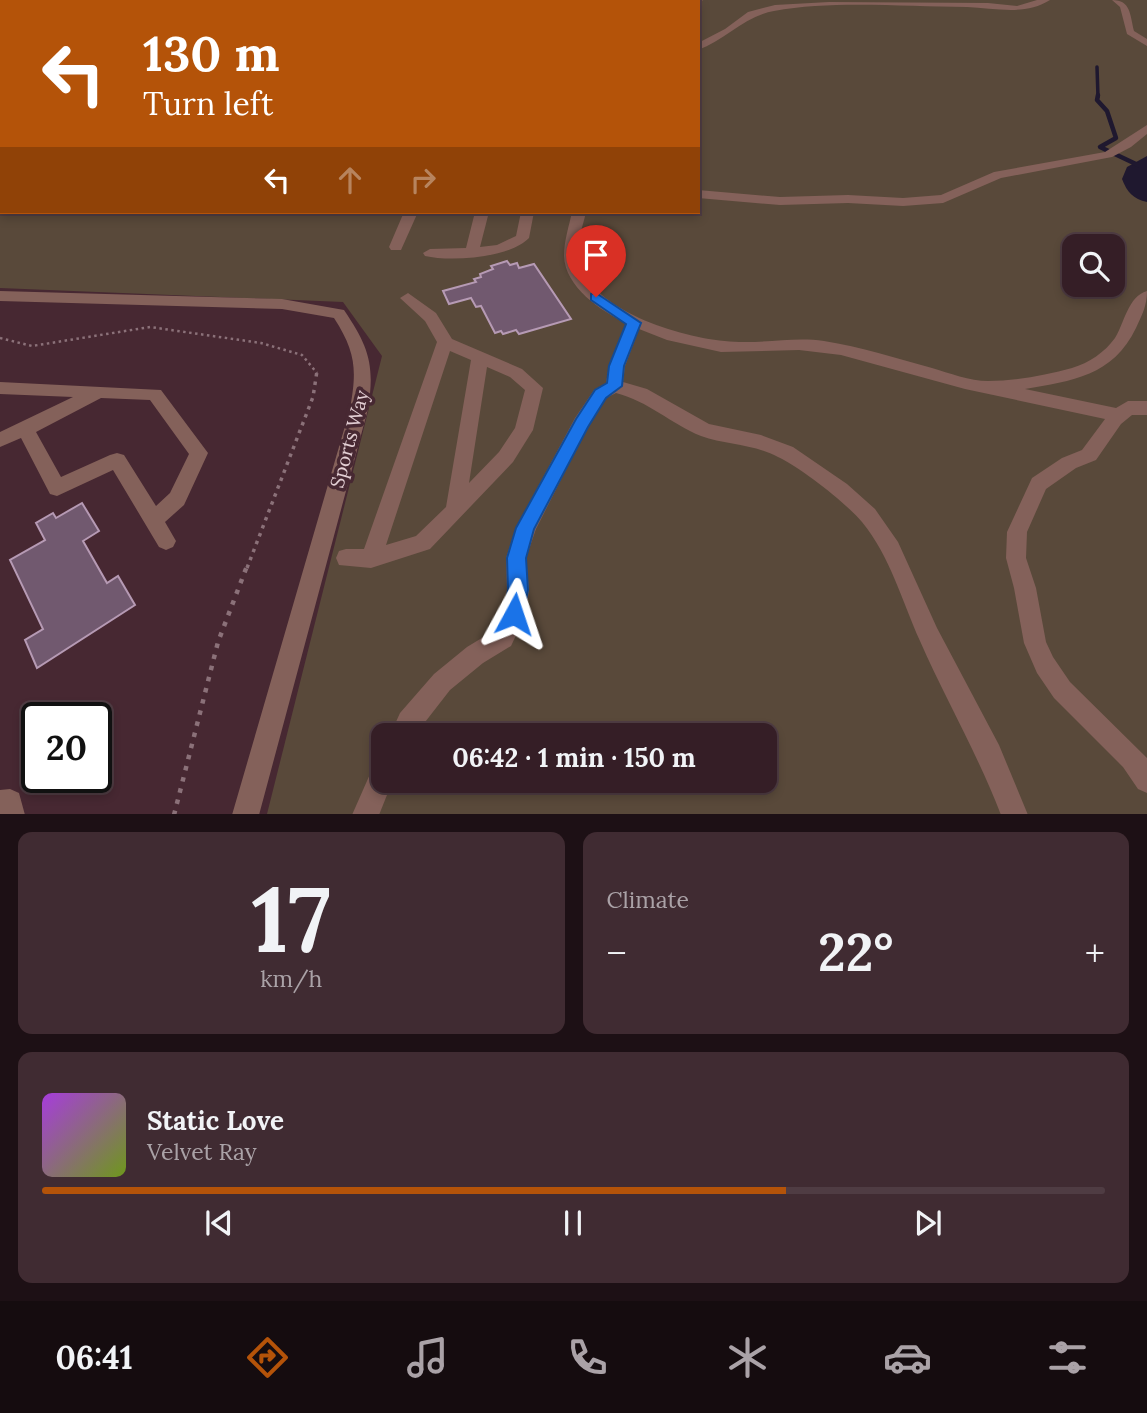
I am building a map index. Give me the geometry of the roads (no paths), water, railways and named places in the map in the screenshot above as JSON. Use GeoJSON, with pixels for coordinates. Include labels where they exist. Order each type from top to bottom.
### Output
{"type":"FeatureCollection","features":[{"type":"Feature","properties":{"kind":"street"},"geometry":{"type":"LineString","coordinates":[[924,0],[988,4],[1017,9],[1046,0]]}},
{"type":"Feature","properties":{"kind":"street"},"geometry":{"type":"LineString","coordinates":[[1116,0],[1124,6],[1130,32],[1147,43]]}},
{"type":"Feature","properties":{"kind":"street"},"geometry":{"type":"LineString","coordinates":[[700,46],[728,31],[751,14],[775,8],[829,4],[1006,7]]}},
{"type":"Feature","properties":{"kind":"street"},"geometry":{"type":"LineString","coordinates":[[700,194],[767,200],[943,199],[998,175],[1111,154],[1147,128]]}},
{"type":"Feature","properties":{"kind":"street"},"geometry":{"type":"LineString","coordinates":[[396,247],[410,214]]}},
{"type":"Feature","properties":{"kind":"street"},"geometry":{"type":"LineString","coordinates":[[471,252],[481,214]]}},
{"type":"Feature","properties":{"kind":"street"},"geometry":{"type":"LineString","coordinates":[[430,253],[471,252],[509,247],[522,238],[527,214]]}},
{"type":"Feature","properties":{"kind":"street"},"geometry":{"type":"LineString","coordinates":[[579,214],[570,251],[572,267],[580,282],[596,297],[634,323],[719,346],[739,348],[796,343],[842,350],[986,387],[1119,415]]}},
{"type":"Feature","properties":{"kind":"street","name":"Sports Way"},"geometry":{"type":"LineString","coordinates":[[0,296],[282,304],[339,314],[360,345],[365,376],[359,409],[245,814]]}},
{"type":"Feature","properties":{"kind":"street"},"geometry":{"type":"LineString","coordinates":[[986,387],[1004,386],[1091,368],[1118,345],[1131,325],[1136,309],[1147,296]]}},
{"type":"Feature","properties":{"kind":"street"},"geometry":{"type":"LineString","coordinates":[[371,558],[445,342],[440,327],[428,313],[408,299]]}},
{"type":"Feature","properties":{"kind":"street"},"geometry":{"type":"LineString","coordinates":[[614,386],[617,366],[634,323]]}},
{"type":"Feature","properties":{"kind":"street"},"geometry":{"type":"LineString","coordinates":[[346,558],[371,558],[423,543],[506,457],[524,430],[534,388],[516,373],[445,342]]}},
{"type":"Feature","properties":{"kind":"street"},"geometry":{"type":"LineString","coordinates":[[455,511],[480,356]]}},
{"type":"Feature","properties":{"kind":"street"},"geometry":{"type":"LineString","coordinates":[[408,723],[442,682],[475,655],[503,638],[514,614],[518,590],[516,558],[526,528],[581,423],[600,394],[614,386],[641,393],[705,430],[761,442],[786,452],[840,489],[868,515],[891,548],[929,636],[990,754],[1015,814]]}},
{"type":"Feature","properties":{"kind":"street"},"geometry":{"type":"LineString","coordinates":[[0,388],[155,394],[199,453],[177,499],[153,520]]}},
{"type":"Feature","properties":{"kind":"street"},"geometry":{"type":"LineString","coordinates":[[0,440],[100,391]]}},
{"type":"Feature","properties":{"kind":"street"},"geometry":{"type":"LineString","coordinates":[[1147,408],[1128,408],[1119,415],[1089,455],[1069,463],[1039,484],[1017,532],[1016,558],[1026,588],[1035,643],[1045,665],[1062,690],[1132,758],[1147,780]]}},
{"type":"Feature","properties":{"kind":"street"},"geometry":{"type":"LineString","coordinates":[[24,429],[57,488],[117,460],[166,541]]}},
{"type":"Feature","properties":{"kind":"street"},"geometry":{"type":"LineString","coordinates":[[365,814],[374,793]]}},
{"type":"Feature","properties":{"kind":"street"},"geometry":{"type":"LineString","coordinates":[[0,803],[10,802],[12,814]]}},
{"type":"Feature","properties":{"kind":"waterway"},"geometry":{"type":"LineString","coordinates":[[1097,67],[1098,95]]}},
{"type":"Feature","properties":{"kind":"waterway"},"geometry":{"type":"LineString","coordinates":[[1098,95],[1097,100],[1107,111],[1116,138],[1100,147],[1138,165]]}}]}
